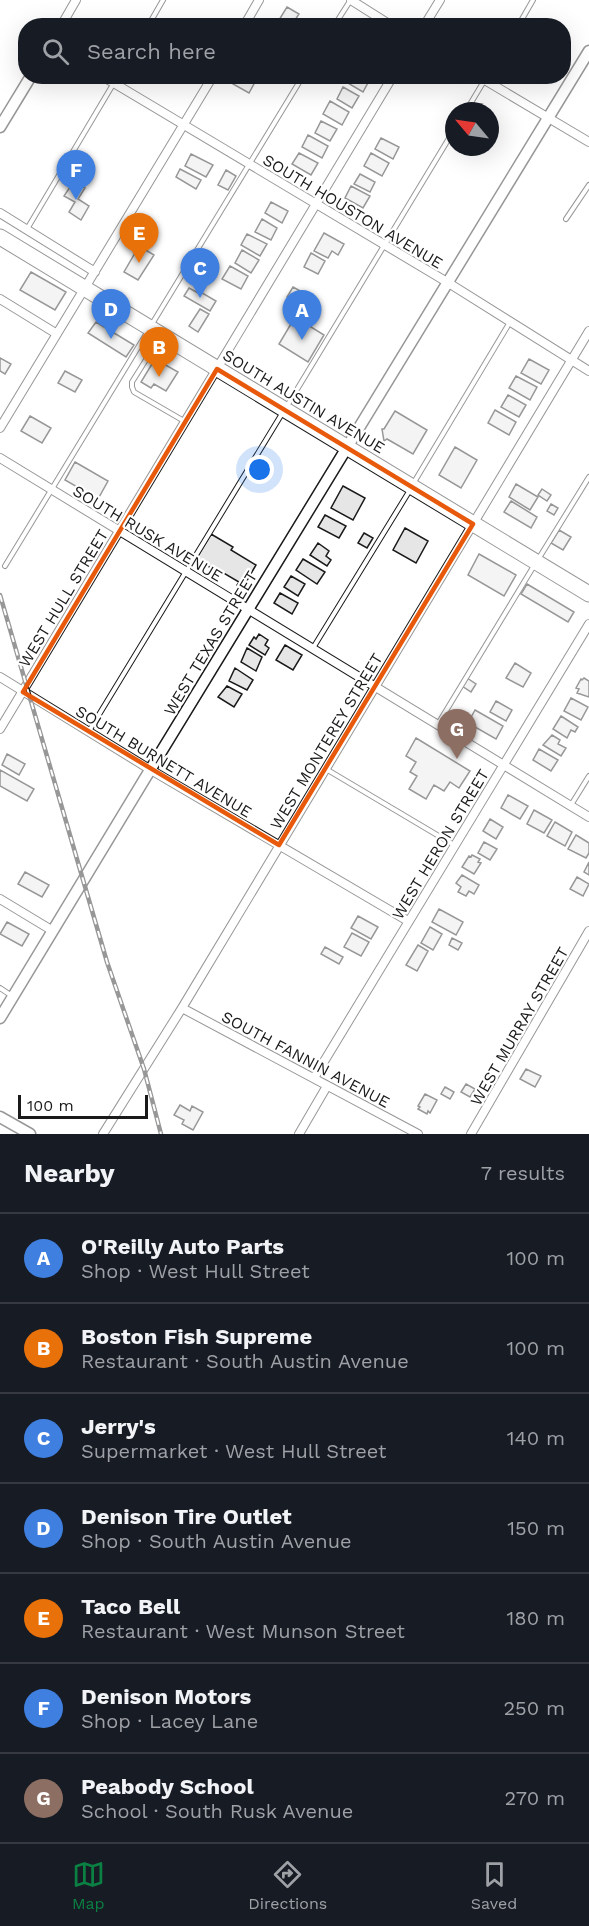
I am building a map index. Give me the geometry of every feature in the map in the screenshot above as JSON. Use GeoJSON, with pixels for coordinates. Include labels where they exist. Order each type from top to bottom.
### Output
{"type":"FeatureCollection","features":[{"type":"Feature","properties":{"kind":"highway","name":"SOUTH AUSTIN AVENUE"},"geometry":{"type":"LineString","coordinates":[[0,237],[589,594]]}},
{"type":"Feature","properties":{"kind":"street"},"geometry":{"type":"LineString","coordinates":[[66,18],[76,0]]}},
{"type":"Feature","properties":{"kind":"street"},"geometry":{"type":"LineString","coordinates":[[249,18],[259,0]]}},
{"type":"Feature","properties":{"kind":"street"},"geometry":{"type":"LineString","coordinates":[[350,0],[379,18]]}},
{"type":"Feature","properties":{"kind":"street"},"geometry":{"type":"LineString","coordinates":[[429,18],[440,0]]}},
{"type":"Feature","properties":{"kind":"street","name":"WEST TEXAS STREET"},"geometry":{"type":"LineString","coordinates":[[571,81],[589,51]]}},
{"type":"Feature","properties":{"kind":"street"},"geometry":{"type":"LineString","coordinates":[[0,127],[26,84]]}},
{"type":"Feature","properties":{"kind":"street","name":"SOUTH HOUSTON AVENUE"},"geometry":{"type":"LineString","coordinates":[[122,84],[184,125],[447,282],[589,371]]}},
{"type":"Feature","properties":{"kind":"street"},"geometry":{"type":"LineString","coordinates":[[0,428],[208,84]]}},
{"type":"Feature","properties":{"kind":"street","name":"WEST HULL STREET"},"geometry":{"type":"LineString","coordinates":[[0,729],[388,84]]}},
{"type":"Feature","properties":{"kind":"street"},"geometry":{"type":"LineString","coordinates":[[493,84],[589,142]]}},
{"type":"Feature","properties":{"kind":"street","name":"WEST TEXAS STREET"},"geometry":{"type":"LineString","coordinates":[[0,1018],[345,447],[569,84]]}},
{"type":"Feature","properties":{"kind":"street"},"geometry":{"type":"LineString","coordinates":[[0,213],[95,272]]}},
{"type":"Feature","properties":{"kind":"street"},"geometry":{"type":"LineString","coordinates":[[0,299],[57,334]]}},
{"type":"Feature","properties":{"kind":"street","name":"WEST MONTEREY STREET"},"geometry":{"type":"LineString","coordinates":[[103,1134],[182,1008],[589,331]]}},
{"type":"Feature","properties":{"kind":"street","name":"SOUTH RUSK AVENUE"},"geometry":{"type":"LineString","coordinates":[[0,458],[589,817]]}},
{"type":"Feature","properties":{"kind":"street","name":"WEST HERON STREET"},"geometry":{"type":"LineString","coordinates":[[314,1078],[589,624]]}},
{"type":"Feature","properties":{"kind":"street","name":"SOUTH BURNETT AVENUE"},"geometry":{"type":"LineString","coordinates":[[0,677],[151,770],[408,921]]}},
{"type":"Feature","properties":{"kind":"street"},"geometry":{"type":"LineString","coordinates":[[0,899],[53,931]]}},
{"type":"Feature","properties":{"kind":"street","name":"WEST MURRAY STREET"},"geometry":{"type":"LineString","coordinates":[[471,1134],[589,932]]}},
{"type":"Feature","properties":{"kind":"street","name":"SOUTH FANNIN AVENUE"},"geometry":{"type":"LineString","coordinates":[[182,1008],[418,1134]]}},
{"type":"Feature","properties":{"kind":"street"},"geometry":{"type":"LineString","coordinates":[[299,1134],[327,1086]]}},
{"type":"Feature","properties":{"kind":"street"},"geometry":{"type":"LineString","coordinates":[[0,1117],[30,1134]]}},
{"type":"Feature","properties":{"kind":"lane"},"geometry":{"type":"LineString","coordinates":[[153,18],[163,0]]}},
{"type":"Feature","properties":{"kind":"lane"},"geometry":{"type":"LineString","coordinates":[[339,18],[350,0]]}},
{"type":"Feature","properties":{"kind":"lane"},"geometry":{"type":"LineString","coordinates":[[523,18],[533,0]]}},
{"type":"Feature","properties":{"kind":"lane"},"geometry":{"type":"LineString","coordinates":[[27,230],[114,84]]}},
{"type":"Feature","properties":{"kind":"lane"},"geometry":{"type":"LineString","coordinates":[[185,422],[134,392],[132,382],[156,332],[298,84]]}},
{"type":"Feature","properties":{"kind":"lane"},"geometry":{"type":"LineString","coordinates":[[471,102],[480,84]]}},
{"type":"Feature","properties":{"kind":"lane"},"geometry":{"type":"LineString","coordinates":[[88,732],[445,145]]}},
{"type":"Feature","properties":{"kind":"lane"},"geometry":{"type":"LineString","coordinates":[[566,219],[589,185]]}},
{"type":"Feature","properties":{"kind":"lane"},"geometry":{"type":"LineString","coordinates":[[313,648],[510,322]]}},
{"type":"Feature","properties":{"kind":"lane"},"geometry":{"type":"LineString","coordinates":[[5,566],[51,490],[156,332]]}},
{"type":"Feature","properties":{"kind":"lane"},"geometry":{"type":"LineString","coordinates":[[438,724],[589,477]]}},
{"type":"Feature","properties":{"kind":"lane"},"geometry":{"type":"LineString","coordinates":[[325,769],[455,845]]}},
{"type":"Feature","properties":{"kind":"lane"},"geometry":{"type":"LineString","coordinates":[[571,806],[589,776]]}},
{"type":"Feature","properties":{"kind":"lane"},"geometry":{"type":"LineString","coordinates":[[0,988],[13,997]]}},
{"type":"Feature","properties":{"kind":"highlighted area"},"geometry":{"type":"Polygon","coordinates":[[[217,369],[473,524],[279,845],[23,692],[217,369]]]}},
{"type":"Feature","properties":{"kind":"building"},"geometry":{"type":"Polygon","coordinates":[[[287,7],[299,14],[296,18],[280,18],[287,7]]]}},
{"type":"Feature","properties":{"kind":"building"},"geometry":{"type":"Polygon","coordinates":[[[233,84],[254,84],[249,93],[233,84]]]}},
{"type":"Feature","properties":{"kind":"building"},"geometry":{"type":"Polygon","coordinates":[[[349,84],[367,84],[363,92],[349,84]]]}},
{"type":"Feature","properties":{"kind":"building"},"geometry":{"type":"Polygon","coordinates":[[[343,87],[359,96],[352,108],[337,99],[343,87]]]}},
{"type":"Feature","properties":{"kind":"building"},"geometry":{"type":"Polygon","coordinates":[[[330,101],[349,112],[342,125],[323,114],[330,101]]]}},
{"type":"Feature","properties":{"kind":"building"},"geometry":{"type":"Polygon","coordinates":[[[321,121],[337,129],[330,141],[315,133],[321,121]]]}},
{"type":"Feature","properties":{"kind":"building"},"geometry":{"type":"Polygon","coordinates":[[[308,135],[328,146],[322,158],[302,147],[308,135]]]}},
{"type":"Feature","properties":{"kind":"building"},"geometry":{"type":"Polygon","coordinates":[[[381,138],[399,147],[393,159],[375,149],[381,138]]]}},
{"type":"Feature","properties":{"kind":"building"},"geometry":{"type":"Polygon","coordinates":[[[299,153],[318,163],[311,175],[292,164],[299,153]]]}},
{"type":"Feature","properties":{"kind":"building"},"geometry":{"type":"Polygon","coordinates":[[[371,153],[389,163],[382,176],[364,166],[371,153]]]}},
{"type":"Feature","properties":{"kind":"building"},"geometry":{"type":"Polygon","coordinates":[[[191,154],[213,165],[206,177],[185,166],[191,154]]]}},
{"type":"Feature","properties":{"kind":"building"},"geometry":{"type":"Polygon","coordinates":[[[180,169],[201,180],[196,189],[176,177],[180,169]]]}},
{"type":"Feature","properties":{"kind":"building"},"geometry":{"type":"Polygon","coordinates":[[[226,170],[236,176],[228,190],[218,185],[226,170]]]}},
{"type":"Feature","properties":{"kind":"building"},"geometry":{"type":"Polygon","coordinates":[[[360,174],[375,182],[370,192],[354,184],[360,174]]]}},
{"type":"Feature","properties":{"kind":"building"},"geometry":{"type":"Polygon","coordinates":[[[74,181],[85,188],[78,199],[89,206],[81,220],[69,212],[75,202],[64,196],[74,181]]]}},
{"type":"Feature","properties":{"kind":"building"},"geometry":{"type":"Polygon","coordinates":[[[351,186],[370,196],[363,208],[345,198],[351,186]]]}},
{"type":"Feature","properties":{"kind":"building"},"geometry":{"type":"Polygon","coordinates":[[[271,202],[288,211],[282,223],[265,213],[271,202]]]}},
{"type":"Feature","properties":{"kind":"building"},"geometry":{"type":"Polygon","coordinates":[[[262,219],[277,228],[271,240],[255,232],[262,219]]]}},
{"type":"Feature","properties":{"kind":"building"},"geometry":{"type":"Polygon","coordinates":[[[324,233],[344,244],[338,255],[332,251],[328,258],[314,251],[324,233]]]}},
{"type":"Feature","properties":{"kind":"building"},"geometry":{"type":"Polygon","coordinates":[[[247,234],[267,244],[260,256],[241,245],[247,234]]]}},
{"type":"Feature","properties":{"kind":"building"},"geometry":{"type":"Polygon","coordinates":[[[139,246],[154,255],[138,280],[124,272],[139,246]]]}},
{"type":"Feature","properties":{"kind":"building"},"geometry":{"type":"Polygon","coordinates":[[[242,250],[259,260],[251,273],[235,263],[242,250]]]}},
{"type":"Feature","properties":{"kind":"building"},"geometry":{"type":"Polygon","coordinates":[[[311,253],[325,261],[318,274],[304,267],[311,253]]]}},
{"type":"Feature","properties":{"kind":"building"},"geometry":{"type":"Polygon","coordinates":[[[230,266],[248,276],[241,289],[222,279],[230,266]]]}},
{"type":"Feature","properties":{"kind":"building"},"geometry":{"type":"Polygon","coordinates":[[[31,272],[66,292],[55,310],[20,290],[31,272]]]}},
{"type":"Feature","properties":{"kind":"building"},"geometry":{"type":"Polygon","coordinates":[[[293,287],[309,296],[303,306],[287,297],[293,287]]]}},
{"type":"Feature","properties":{"kind":"building"},"geometry":{"type":"Polygon","coordinates":[[[189,288],[216,301],[210,311],[184,296],[189,288]]]}},
{"type":"Feature","properties":{"kind":"building"},"geometry":{"type":"Polygon","coordinates":[[[200,309],[209,314],[198,332],[189,326],[200,309]]]}},
{"type":"Feature","properties":{"kind":"building"},"geometry":{"type":"Polygon","coordinates":[[[295,317],[324,335],[308,362],[279,344],[295,317]]]}},
{"type":"Feature","properties":{"kind":"building"},"geometry":{"type":"Polygon","coordinates":[[[96,322],[134,345],[126,357],[88,333],[96,322]]]}},
{"type":"Feature","properties":{"kind":"building"},"geometry":{"type":"Polygon","coordinates":[[[0,358],[11,364],[5,374],[0,371],[0,358]]]}},
{"type":"Feature","properties":{"kind":"building"},"geometry":{"type":"Polygon","coordinates":[[[155,359],[178,372],[166,391],[154,384],[151,388],[141,382],[155,359]]]}},
{"type":"Feature","properties":{"kind":"building"},"geometry":{"type":"Polygon","coordinates":[[[529,359],[549,370],[541,384],[521,373],[529,359]]]}},
{"type":"Feature","properties":{"kind":"building"},"geometry":{"type":"Polygon","coordinates":[[[65,371],[82,380],[75,392],[58,383],[65,371]]]}},
{"type":"Feature","properties":{"kind":"building"},"geometry":{"type":"Polygon","coordinates":[[[516,376],[537,387],[530,400],[509,388],[516,376]]]}},
{"type":"Feature","properties":{"kind":"building"},"geometry":{"type":"Polygon","coordinates":[[[508,395],[526,405],[519,417],[501,407],[508,395]]]}},
{"type":"Feature","properties":{"kind":"building"},"geometry":{"type":"Polygon","coordinates":[[[495,410],[516,422],[509,435],[488,423],[495,410]]]}},
{"type":"Feature","properties":{"kind":"building"},"geometry":{"type":"Polygon","coordinates":[[[395,411],[427,430],[413,454],[387,439],[384,441],[382,429],[395,411]]]}},
{"type":"Feature","properties":{"kind":"building"},"geometry":{"type":"Polygon","coordinates":[[[30,416],[51,428],[42,443],[21,431],[30,416]]]}},
{"type":"Feature","properties":{"kind":"building"},"geometry":{"type":"Polygon","coordinates":[[[455,447],[477,460],[461,488],[439,475],[455,447]]]}},
{"type":"Feature","properties":{"kind":"building"},"geometry":{"type":"Polygon","coordinates":[[[75,462],[108,481],[98,499],[65,480],[75,462]]]}},
{"type":"Feature","properties":{"kind":"building"},"geometry":{"type":"Polygon","coordinates":[[[516,484],[538,497],[530,510],[509,497],[516,484]]]}},
{"type":"Feature","properties":{"kind":"building"},"geometry":{"type":"Polygon","coordinates":[[[343,486],[365,498],[353,520],[331,508],[343,486]]]}},
{"type":"Feature","properties":{"kind":"building"},"geometry":{"type":"Polygon","coordinates":[[[542,489],[551,495],[547,501],[538,495],[542,489]]]}},
{"type":"Feature","properties":{"kind":"building"},"geometry":{"type":"Polygon","coordinates":[[[511,501],[537,517],[531,528],[504,512],[511,501]]]}},
{"type":"Feature","properties":{"kind":"building"},"geometry":{"type":"Polygon","coordinates":[[[551,504],[558,508],[554,515],[547,511],[551,504]]]}},
{"type":"Feature","properties":{"kind":"building"},"geometry":{"type":"Polygon","coordinates":[[[325,515],[346,526],[339,538],[318,527],[325,515]]]}},
{"type":"Feature","properties":{"kind":"building"},"geometry":{"type":"Polygon","coordinates":[[[405,528],[428,541],[416,563],[393,550],[405,528]]]}},
{"type":"Feature","properties":{"kind":"building"},"geometry":{"type":"Polygon","coordinates":[[[559,530],[571,537],[563,550],[551,543],[559,530]]]}},
{"type":"Feature","properties":{"kind":"building"},"geometry":{"type":"Polygon","coordinates":[[[364,533],[373,538],[367,548],[358,543],[364,533]]]}},
{"type":"Feature","properties":{"kind":"building"},"geometry":{"type":"Polygon","coordinates":[[[211,534],[233,547],[231,550],[256,565],[242,589],[237,585],[239,582],[196,559],[211,534]]]}},
{"type":"Feature","properties":{"kind":"building"},"geometry":{"type":"Polygon","coordinates":[[[318,543],[329,551],[326,556],[331,560],[327,566],[310,555],[318,543]]]}},
{"type":"Feature","properties":{"kind":"building"},"geometry":{"type":"Polygon","coordinates":[[[479,554],[516,575],[504,596],[468,575],[479,554]]]}},
{"type":"Feature","properties":{"kind":"building"},"geometry":{"type":"Polygon","coordinates":[[[303,559],[325,572],[317,584],[296,570],[303,559]]]}},
{"type":"Feature","properties":{"kind":"building"},"geometry":{"type":"Polygon","coordinates":[[[291,576],[305,584],[298,596],[284,587],[291,576]]]}},
{"type":"Feature","properties":{"kind":"building"},"geometry":{"type":"Polygon","coordinates":[[[527,584],[574,612],[568,622],[521,594],[527,584]]]}},
{"type":"Feature","properties":{"kind":"building"},"geometry":{"type":"Polygon","coordinates":[[[280,593],[298,603],[292,614],[274,603],[280,593]]]}},
{"type":"Feature","properties":{"kind":"building"},"geometry":{"type":"Polygon","coordinates":[[[259,634],[268,640],[265,645],[269,648],[265,655],[249,645],[259,634]]]}},
{"type":"Feature","properties":{"kind":"building"},"geometry":{"type":"Polygon","coordinates":[[[285,645],[302,655],[293,670],[276,660],[285,645]]]}},
{"type":"Feature","properties":{"kind":"building"},"geometry":{"type":"Polygon","coordinates":[[[247,648],[262,657],[256,671],[241,662],[247,648]]]}},
{"type":"Feature","properties":{"kind":"building"},"geometry":{"type":"Polygon","coordinates":[[[515,663],[531,673],[523,687],[506,678],[515,663]]]}},
{"type":"Feature","properties":{"kind":"building"},"geometry":{"type":"Polygon","coordinates":[[[235,668],[253,680],[247,690],[229,681],[235,668]]]}},
{"type":"Feature","properties":{"kind":"building"},"geometry":{"type":"Polygon","coordinates":[[[467,678],[476,684],[471,692],[462,686],[467,678]]]}},
{"type":"Feature","properties":{"kind":"building"},"geometry":{"type":"Polygon","coordinates":[[[584,678],[589,681],[589,697],[577,693],[579,689],[576,688],[584,678]]]}},
{"type":"Feature","properties":{"kind":"building"},"geometry":{"type":"Polygon","coordinates":[[[227,686],[242,694],[234,707],[218,697],[227,686]]]}},
{"type":"Feature","properties":{"kind":"building"},"geometry":{"type":"Polygon","coordinates":[[[571,698],[588,707],[581,720],[564,711],[571,698]]]}},
{"type":"Feature","properties":{"kind":"building"},"geometry":{"type":"Polygon","coordinates":[[[496,701],[512,710],[506,721],[490,712],[496,701]]]}},
{"type":"Feature","properties":{"kind":"building"},"geometry":{"type":"Polygon","coordinates":[[[475,710],[503,726],[496,739],[468,723],[475,710]]]}},
{"type":"Feature","properties":{"kind":"building"},"geometry":{"type":"Polygon","coordinates":[[[561,716],[578,727],[575,732],[571,730],[567,738],[553,729],[561,716]]]}},
{"type":"Feature","properties":{"kind":"building"},"geometry":{"type":"Polygon","coordinates":[[[552,735],[560,740],[558,744],[566,748],[561,756],[543,745],[552,735]]]}},
{"type":"Feature","properties":{"kind":"building"},"geometry":{"type":"Polygon","coordinates":[[[416,738],[470,771],[459,788],[450,782],[444,791],[434,785],[426,799],[409,789],[417,776],[410,772],[416,762],[406,756],[416,738]]]}},
{"type":"Feature","properties":{"kind":"building"},"geometry":{"type":"Polygon","coordinates":[[[539,749],[558,760],[551,771],[533,760],[539,749]]]}},
{"type":"Feature","properties":{"kind":"building"},"geometry":{"type":"Polygon","coordinates":[[[7,754],[25,764],[19,775],[2,765],[7,754]]]}},
{"type":"Feature","properties":{"kind":"building"},"geometry":{"type":"Polygon","coordinates":[[[0,770],[34,789],[27,801],[0,786],[0,770]]]}},
{"type":"Feature","properties":{"kind":"building"},"geometry":{"type":"Polygon","coordinates":[[[508,795],[528,806],[520,819],[501,808],[508,795]]]}},
{"type":"Feature","properties":{"kind":"building"},"geometry":{"type":"Polygon","coordinates":[[[534,810],[552,820],[544,833],[527,824],[534,810]]]}},
{"type":"Feature","properties":{"kind":"building"},"geometry":{"type":"Polygon","coordinates":[[[490,819],[503,827],[496,839],[483,831],[490,819]]]}},
{"type":"Feature","properties":{"kind":"building"},"geometry":{"type":"Polygon","coordinates":[[[555,822],[572,832],[565,846],[547,836],[555,822]]]}},
{"type":"Feature","properties":{"kind":"building"},"geometry":{"type":"Polygon","coordinates":[[[576,835],[589,843],[589,853],[586,858],[568,849],[576,835]]]}},
{"type":"Feature","properties":{"kind":"building"},"geometry":{"type":"Polygon","coordinates":[[[484,842],[497,849],[490,860],[478,853],[484,842]]]}},
{"type":"Feature","properties":{"kind":"building"},"geometry":{"type":"Polygon","coordinates":[[[472,855],[480,859],[478,862],[481,863],[474,874],[462,867],[472,855]]]}},
{"type":"Feature","properties":{"kind":"building"},"geometry":{"type":"Polygon","coordinates":[[[589,862],[589,875],[584,872],[589,862]]]}},
{"type":"Feature","properties":{"kind":"building"},"geometry":{"type":"Polygon","coordinates":[[[25,872],[49,885],[42,897],[18,884],[25,872]]]}},
{"type":"Feature","properties":{"kind":"building"},"geometry":{"type":"Polygon","coordinates":[[[462,875],[479,885],[474,894],[469,891],[466,896],[458,892],[461,887],[456,883],[462,875]]]}},
{"type":"Feature","properties":{"kind":"building"},"geometry":{"type":"Polygon","coordinates":[[[577,877],[589,884],[583,896],[570,889],[577,877]]]}},
{"type":"Feature","properties":{"kind":"building"},"geometry":{"type":"Polygon","coordinates":[[[439,909],[463,922],[456,935],[432,922],[439,909]]]}},
{"type":"Feature","properties":{"kind":"building"},"geometry":{"type":"Polygon","coordinates":[[[358,916],[378,927],[371,939],[351,928],[358,916]]]}},
{"type":"Feature","properties":{"kind":"building"},"geometry":{"type":"Polygon","coordinates":[[[7,922],[29,934],[22,946],[0,934],[7,922]]]}},
{"type":"Feature","properties":{"kind":"building"},"geometry":{"type":"Polygon","coordinates":[[[430,927],[442,934],[433,950],[421,943],[430,927]]]}},
{"type":"Feature","properties":{"kind":"building"},"geometry":{"type":"Polygon","coordinates":[[[352,933],[369,942],[361,956],[344,947],[352,933]]]}},
{"type":"Feature","properties":{"kind":"building"},"geometry":{"type":"Polygon","coordinates":[[[452,938],[462,943],[458,950],[449,945],[452,938]]]}},
{"type":"Feature","properties":{"kind":"building"},"geometry":{"type":"Polygon","coordinates":[[[418,945],[428,951],[417,971],[406,965],[418,945]]]}},
{"type":"Feature","properties":{"kind":"building"},"geometry":{"type":"Polygon","coordinates":[[[325,947],[343,957],[339,964],[321,954],[325,947]]]}},
{"type":"Feature","properties":{"kind":"building"},"geometry":{"type":"Polygon","coordinates":[[[526,1069],[541,1076],[535,1087],[520,1079],[526,1069]]]}},
{"type":"Feature","properties":{"kind":"building"},"geometry":{"type":"Polygon","coordinates":[[[466,1084],[475,1089],[470,1097],[461,1092],[466,1084]]]}},
{"type":"Feature","properties":{"kind":"building"},"geometry":{"type":"Polygon","coordinates":[[[445,1087],[454,1092],[450,1099],[441,1094],[445,1087]]]}},
{"type":"Feature","properties":{"kind":"building"},"geometry":{"type":"Polygon","coordinates":[[[425,1094],[437,1100],[430,1113],[428,1111],[427,1114],[418,1109],[425,1094]]]}},
{"type":"Feature","properties":{"kind":"building"},"geometry":{"type":"Polygon","coordinates":[[[180,1105],[190,1111],[192,1106],[203,1112],[193,1130],[182,1124],[184,1120],[174,1115],[180,1105]]]}},
{"type":"Feature","properties":{"kind":"railway"},"geometry":{"type":"LineString","coordinates":[[0,595],[107,962],[144,1069],[161,1134]]}},
{"type":"Feature","properties":{"kind":"place","name":"Denison Motors"},"geometry":{"type":"Point","coordinates":[76,200]}},
{"type":"Feature","properties":{"kind":"place","name":"Taco Bell"},"geometry":{"type":"Point","coordinates":[139,263]}},
{"type":"Feature","properties":{"kind":"place","name":"Jerry's"},"geometry":{"type":"Point","coordinates":[200,298]}},
{"type":"Feature","properties":{"kind":"place","name":"Denison Tire Outlet"},"geometry":{"type":"Point","coordinates":[111,339]}},
{"type":"Feature","properties":{"kind":"place","name":"O'Reilly Auto Parts"},"geometry":{"type":"Point","coordinates":[302,340]}},
{"type":"Feature","properties":{"kind":"place","name":"Boston Fish Supreme"},"geometry":{"type":"Point","coordinates":[159,377]}},
{"type":"Feature","properties":{"kind":"place","name":"Peabody School"},"geometry":{"type":"Point","coordinates":[457,759]}}]}
